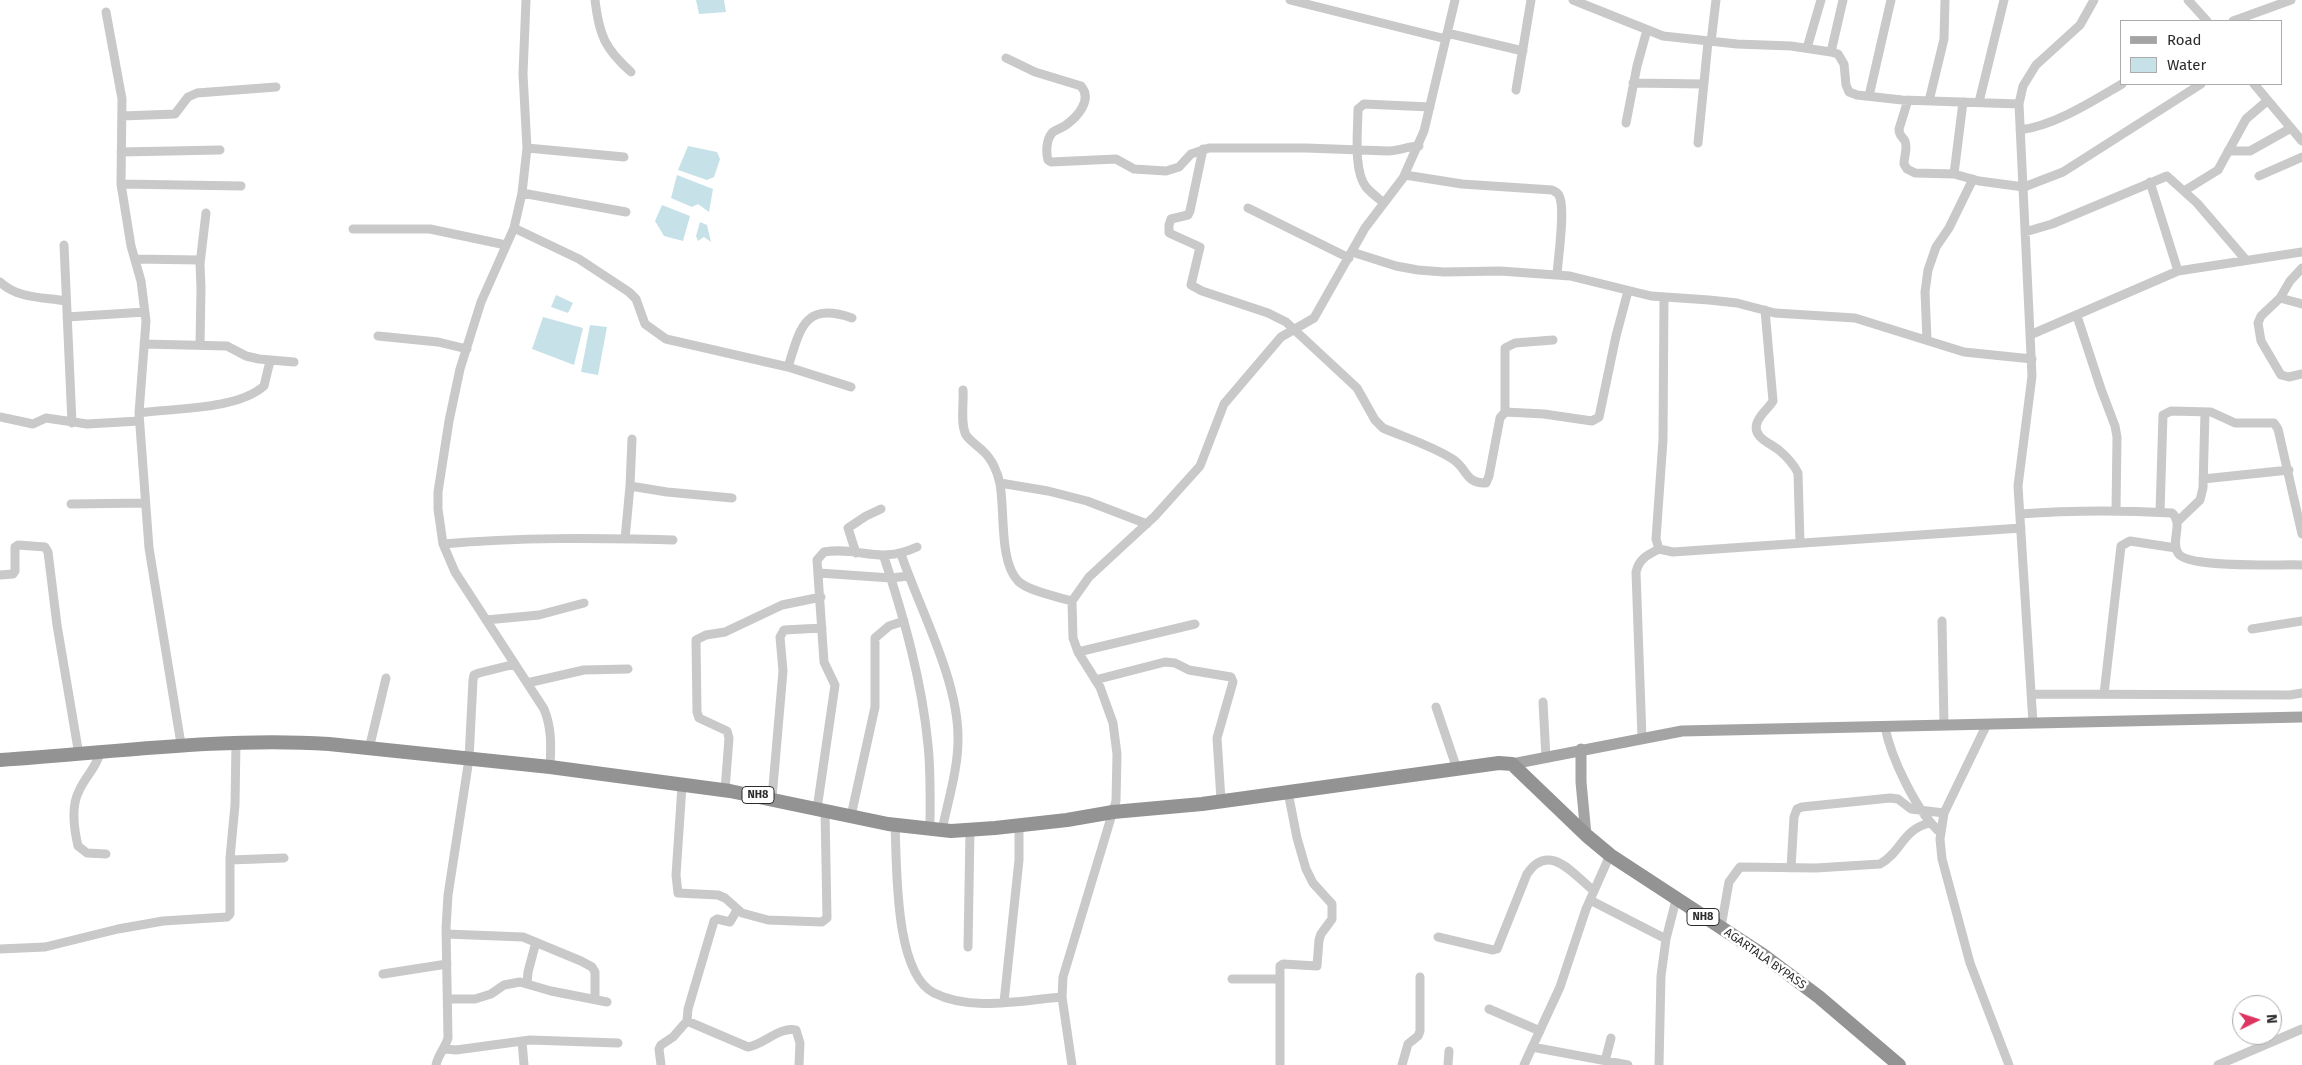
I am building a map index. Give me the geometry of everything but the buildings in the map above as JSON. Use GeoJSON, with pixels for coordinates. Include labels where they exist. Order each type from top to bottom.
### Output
{"type":"FeatureCollection","features":[{"type":"Feature","properties":{"kind":"highway","name":"NH8"},"geometry":{"type":"LineString","coordinates":[[0,760],[100,753],[181,744],[298,742],[550,767],[682,786],[725,790],[772,798],[894,825],[936,830],[970,830],[1020,825],[1112,812],[1158,809],[1499,763],[1512,764]]}},
{"type":"Feature","properties":{"kind":"highway","name":"AGARTALA BYPASS"},"geometry":{"type":"LineString","coordinates":[[1512,764],[1586,835],[1610,855],[1676,900],[1763,955],[1812,992],[1899,1065]]}},
{"type":"Feature","properties":{"kind":"main road"},"geometry":{"type":"LineString","coordinates":[[1512,764],[1581,749],[1682,731],[2302,717]]}},
{"type":"Feature","properties":{"kind":"main road"},"geometry":{"type":"LineString","coordinates":[[1581,749],[1581,782],[1586,835]]}},
{"type":"Feature","properties":{"kind":"street"},"geometry":{"type":"LineString","coordinates":[[526,0],[523,74],[527,148],[522,193],[514,228],[481,302],[460,369],[449,421],[438,492],[438,509],[443,544],[455,572],[544,709],[549,721],[550,767]]}},
{"type":"Feature","properties":{"kind":"street"},"geometry":{"type":"LineString","coordinates":[[595,0],[606,46],[631,72]]}},
{"type":"Feature","properties":{"kind":"street"},"geometry":{"type":"LineString","coordinates":[[1290,0],[1446,36],[1523,51]]}},
{"type":"Feature","properties":{"kind":"street"},"geometry":{"type":"LineString","coordinates":[[1072,1065],[1062,996],[1063,977],[1117,790],[1115,738],[1108,707],[1095,680],[1078,652],[1073,638],[1072,601],[1089,577],[1178,493],[1200,466],[1224,404],[1256,368],[1274,343],[1287,332],[1314,318],[1365,228],[1405,175],[1419,146],[1430,108],[1455,0]]}},
{"type":"Feature","properties":{"kind":"street"},"geometry":{"type":"LineString","coordinates":[[1516,90],[1531,0]]}},
{"type":"Feature","properties":{"kind":"street"},"geometry":{"type":"LineString","coordinates":[[1573,0],[1670,38],[1807,48],[1838,54],[1844,64],[1846,85],[1849,92],[1857,95],[1908,100],[2019,104]]}},
{"type":"Feature","properties":{"kind":"street"},"geometry":{"type":"LineString","coordinates":[[1698,143],[1703,84],[1716,0]]}},
{"type":"Feature","properties":{"kind":"street"},"geometry":{"type":"LineString","coordinates":[[1807,48],[1821,0]]}},
{"type":"Feature","properties":{"kind":"street"},"geometry":{"type":"LineString","coordinates":[[1831,52],[1843,0]]}},
{"type":"Feature","properties":{"kind":"street"},"geometry":{"type":"LineString","coordinates":[[1869,96],[1891,0]]}},
{"type":"Feature","properties":{"kind":"street"},"geometry":{"type":"LineString","coordinates":[[1929,101],[1944,39],[1945,0]]}},
{"type":"Feature","properties":{"kind":"street"},"geometry":{"type":"LineString","coordinates":[[1979,102],[2004,0]]}},
{"type":"Feature","properties":{"kind":"street"},"geometry":{"type":"LineString","coordinates":[[2033,723],[2018,486],[2032,385],[2019,104],[2023,86],[2036,65],[2080,25],[2094,0]]}},
{"type":"Feature","properties":{"kind":"street"},"geometry":{"type":"LineString","coordinates":[[2188,0],[2206,20]]}},
{"type":"Feature","properties":{"kind":"street"},"geometry":{"type":"LineString","coordinates":[[2236,20],[2291,0]]}},
{"type":"Feature","properties":{"kind":"street"},"geometry":{"type":"LineString","coordinates":[[106,12],[122,99],[121,184],[141,281],[145,312],[139,417],[149,548],[181,744]]}},
{"type":"Feature","properties":{"kind":"street"},"geometry":{"type":"LineString","coordinates":[[1626,123],[1647,30]]}},
{"type":"Feature","properties":{"kind":"street"},"geometry":{"type":"LineString","coordinates":[[1006,58],[1034,72],[1081,86],[1084,90],[1086,96],[1079,114],[1052,134],[1046,154],[1048,160],[1052,162],[1116,159],[1134,169],[1166,171],[1174,170],[1185,162],[1191,154],[1203,149],[1252,147],[1397,151],[1410,146],[1419,146]]}},
{"type":"Feature","properties":{"kind":"street"},"geometry":{"type":"LineString","coordinates":[[1634,83],[1703,84]]}},
{"type":"Feature","properties":{"kind":"street"},"geometry":{"type":"LineString","coordinates":[[2020,130],[2032,129],[2058,118],[2120,85]]}},
{"type":"Feature","properties":{"kind":"street"},"geometry":{"type":"LineString","coordinates":[[1908,100],[1899,129],[1906,151],[1904,164],[1907,169],[1915,173],[1954,174],[2024,187],[2063,172],[2199,85]]}},
{"type":"Feature","properties":{"kind":"street"},"geometry":{"type":"LineString","coordinates":[[2228,151],[2250,151],[2298,132],[2267,102],[2255,85]]}},
{"type":"Feature","properties":{"kind":"street"},"geometry":{"type":"LineString","coordinates":[[122,116],[175,114],[188,97],[197,93],[276,87]]}},
{"type":"Feature","properties":{"kind":"street"},"geometry":{"type":"LineString","coordinates":[[1954,174],[1963,102]]}},
{"type":"Feature","properties":{"kind":"street"},"geometry":{"type":"LineString","coordinates":[[2184,191],[2218,170],[2246,119],[2267,102]]}},
{"type":"Feature","properties":{"kind":"street"},"geometry":{"type":"LineString","coordinates":[[1384,203],[1366,187],[1362,180],[1358,150],[1358,109],[1361,105],[1430,108]]}},
{"type":"Feature","properties":{"kind":"street"},"geometry":{"type":"LineString","coordinates":[[527,148],[624,157]]}},
{"type":"Feature","properties":{"kind":"street"},"geometry":{"type":"LineString","coordinates":[[1203,149],[1190,212],[1188,215],[1172,219],[1168,225],[1169,233],[1200,247],[1192,285],[1202,291],[1268,313],[1286,322],[1357,388],[1375,420],[1383,428],[1456,461],[1468,477],[1478,483],[1486,483],[1490,476],[1500,418],[1505,412],[1505,348],[1515,343],[1553,340]]}},
{"type":"Feature","properties":{"kind":"street"},"geometry":{"type":"LineString","coordinates":[[121,152],[220,150]]}},
{"type":"Feature","properties":{"kind":"street"},"geometry":{"type":"LineString","coordinates":[[2259,176],[2302,157]]}},
{"type":"Feature","properties":{"kind":"street"},"geometry":{"type":"LineString","coordinates":[[1405,175],[1462,184],[1552,190],[1558,193],[1561,200],[1561,213],[1557,275]]}},
{"type":"Feature","properties":{"kind":"street"},"geometry":{"type":"LineString","coordinates":[[2025,232],[2052,224],[2167,176],[2184,191],[2246,260]]}},
{"type":"Feature","properties":{"kind":"street"},"geometry":{"type":"LineString","coordinates":[[1927,340],[1925,292],[1928,270],[1936,247],[1949,228],[1973,179]]}},
{"type":"Feature","properties":{"kind":"street"},"geometry":{"type":"LineString","coordinates":[[2150,182],[2178,271]]}},
{"type":"Feature","properties":{"kind":"street"},"geometry":{"type":"LineString","coordinates":[[121,184],[241,186]]}},
{"type":"Feature","properties":{"kind":"street"},"geometry":{"type":"LineString","coordinates":[[522,193],[626,212]]}},
{"type":"Feature","properties":{"kind":"street"},"geometry":{"type":"LineString","coordinates":[[1248,208],[1351,255],[1396,266],[1444,272],[1500,270],[1570,276],[1628,291],[1664,297],[1709,300],[1775,313],[1854,318],[1964,352],[2032,359]]}},
{"type":"Feature","properties":{"kind":"street"},"geometry":{"type":"LineString","coordinates":[[200,345],[200,260],[206,213]]}},
{"type":"Feature","properties":{"kind":"street"},"geometry":{"type":"LineString","coordinates":[[514,228],[579,259],[630,292],[636,300],[645,324],[666,339],[788,368],[851,387]]}},
{"type":"Feature","properties":{"kind":"street"},"geometry":{"type":"LineString","coordinates":[[353,229],[430,229],[506,245]]}},
{"type":"Feature","properties":{"kind":"street"},"geometry":{"type":"LineString","coordinates":[[64,245],[72,423]]}},
{"type":"Feature","properties":{"kind":"street"},"geometry":{"type":"LineString","coordinates":[[2030,335],[2178,271],[2302,252]]}},
{"type":"Feature","properties":{"kind":"street"},"geometry":{"type":"LineString","coordinates":[[135,259],[200,260]]}},
{"type":"Feature","properties":{"kind":"street"},"geometry":{"type":"LineString","coordinates":[[2302,268],[2290,281],[2280,298],[2261,316],[2258,332],[2281,375],[2289,378],[2302,374]]}},
{"type":"Feature","properties":{"kind":"street"},"geometry":{"type":"LineString","coordinates":[[0,282],[14,292],[30,297],[66,301]]}},
{"type":"Feature","properties":{"kind":"street"},"geometry":{"type":"LineString","coordinates":[[1505,412],[1544,414],[1592,421],[1599,418],[1616,336],[1628,291]]}},
{"type":"Feature","properties":{"kind":"street"},"geometry":{"type":"LineString","coordinates":[[1659,549],[1656,539],[1663,440],[1664,297]]}},
{"type":"Feature","properties":{"kind":"street"},"geometry":{"type":"LineString","coordinates":[[2280,298],[2302,304]]}},
{"type":"Feature","properties":{"kind":"street"},"geometry":{"type":"LineString","coordinates":[[1765,310],[1773,401],[1757,422],[1756,431],[1759,437],[1781,452],[1798,473],[1800,543]]}},
{"type":"Feature","properties":{"kind":"street"},"geometry":{"type":"LineString","coordinates":[[67,317],[145,312]]}},
{"type":"Feature","properties":{"kind":"street"},"geometry":{"type":"LineString","coordinates":[[788,368],[799,331],[811,317],[835,312],[852,318]]}},
{"type":"Feature","properties":{"kind":"street"},"geometry":{"type":"LineString","coordinates":[[2077,316],[2101,389],[2116,426],[2118,464],[2116,511]]}},
{"type":"Feature","properties":{"kind":"street"},"geometry":{"type":"LineString","coordinates":[[378,336],[438,342],[467,349]]}},
{"type":"Feature","properties":{"kind":"street"},"geometry":{"type":"LineString","coordinates":[[144,344],[227,346],[246,356],[270,361],[294,362]]}},
{"type":"Feature","properties":{"kind":"street"},"geometry":{"type":"LineString","coordinates":[[0,417],[33,424],[46,418],[72,423],[139,417],[247,397],[264,386],[270,361]]}},
{"type":"Feature","properties":{"kind":"street"},"geometry":{"type":"LineString","coordinates":[[964,390],[964,429],[967,437],[985,452],[992,462],[1000,483],[1007,554],[1012,572],[1026,586],[1072,601]]}},
{"type":"Feature","properties":{"kind":"street"},"geometry":{"type":"LineString","coordinates":[[2160,512],[2163,415],[2171,411],[2218,414],[2235,423],[2274,423],[2278,428],[2302,534]]}},
{"type":"Feature","properties":{"kind":"street"},"geometry":{"type":"LineString","coordinates":[[2177,522],[2200,500],[2203,479],[2205,412]]}},
{"type":"Feature","properties":{"kind":"street"},"geometry":{"type":"LineString","coordinates":[[625,538],[632,439]]}},
{"type":"Feature","properties":{"kind":"street"},"geometry":{"type":"LineString","coordinates":[[2203,479],[2289,470]]}},
{"type":"Feature","properties":{"kind":"street"},"geometry":{"type":"LineString","coordinates":[[1000,483],[1048,491],[1087,501],[1147,524]]}},
{"type":"Feature","properties":{"kind":"street"},"geometry":{"type":"LineString","coordinates":[[630,486],[667,492],[732,498]]}},
{"type":"Feature","properties":{"kind":"street"},"geometry":{"type":"LineString","coordinates":[[71,504],[145,503]]}},
{"type":"Feature","properties":{"kind":"street"},"geometry":{"type":"LineString","coordinates":[[856,553],[848,528],[866,516],[881,510]]}},
{"type":"Feature","properties":{"kind":"street"},"geometry":{"type":"LineString","coordinates":[[2020,514],[2069,510],[2172,513],[2177,522],[2176,548],[2178,555],[2184,558],[2203,563],[2302,565]]}},
{"type":"Feature","properties":{"kind":"street"},"geometry":{"type":"LineString","coordinates":[[1642,738],[1636,572],[1638,563],[1646,556],[1659,549],[1672,552],[2021,528]]}},
{"type":"Feature","properties":{"kind":"street"},"geometry":{"type":"LineString","coordinates":[[443,544],[496,539],[625,538],[673,540]]}},
{"type":"Feature","properties":{"kind":"street"},"geometry":{"type":"LineString","coordinates":[[2104,694],[2121,546],[2130,541],[2176,548]]}},
{"type":"Feature","properties":{"kind":"street"},"geometry":{"type":"LineString","coordinates":[[0,576],[13,574],[15,571],[15,547],[45,547],[48,552],[57,625],[79,754]]}},
{"type":"Feature","properties":{"kind":"street"},"geometry":{"type":"LineString","coordinates":[[682,786],[676,875],[678,893],[718,895],[725,898],[737,910],[750,916],[783,922],[825,920],[827,907],[821,809],[835,684],[824,662],[821,596],[817,560],[824,552],[835,550],[884,556],[901,554],[917,547]]}},
{"type":"Feature","properties":{"kind":"street"},"geometry":{"type":"LineString","coordinates":[[901,554],[940,657],[957,715],[958,742],[936,830]]}},
{"type":"Feature","properties":{"kind":"street"},"geometry":{"type":"LineString","coordinates":[[884,556],[904,621],[920,691],[928,745],[936,830]]}},
{"type":"Feature","properties":{"kind":"street"},"geometry":{"type":"LineString","coordinates":[[819,573],[891,578],[909,576]]}},
{"type":"Feature","properties":{"kind":"street"},"geometry":{"type":"LineString","coordinates":[[725,790],[729,738],[727,731],[724,729],[699,718],[697,712],[696,640],[725,632],[782,605],[821,596]]}},
{"type":"Feature","properties":{"kind":"street"},"geometry":{"type":"LineString","coordinates":[[486,620],[538,615],[584,602]]}},
{"type":"Feature","properties":{"kind":"street"},"geometry":{"type":"LineString","coordinates":[[851,816],[875,707],[875,638],[889,626],[904,621]]}},
{"type":"Feature","properties":{"kind":"street"},"geometry":{"type":"LineString","coordinates":[[1942,621],[1944,725]]}},
{"type":"Feature","properties":{"kind":"street"},"geometry":{"type":"LineString","coordinates":[[2252,629],[2302,621]]}},
{"type":"Feature","properties":{"kind":"street"},"geometry":{"type":"LineString","coordinates":[[1078,652],[1195,624]]}},
{"type":"Feature","properties":{"kind":"street"},"geometry":{"type":"LineString","coordinates":[[772,798],[783,671],[780,637],[784,630],[822,628]]}},
{"type":"Feature","properties":{"kind":"street"},"geometry":{"type":"LineString","coordinates":[[1095,680],[1165,662],[1175,663],[1190,670],[1231,677],[1233,682],[1217,738],[1221,800]]}},
{"type":"Feature","properties":{"kind":"street"},"geometry":{"type":"LineString","coordinates":[[436,1065],[437,1058],[445,1049],[448,1038],[449,999],[446,934],[448,895],[469,759],[474,675],[515,664]]}},
{"type":"Feature","properties":{"kind":"street"},"geometry":{"type":"LineString","coordinates":[[527,683],[584,670],[628,668]]}},
{"type":"Feature","properties":{"kind":"street"},"geometry":{"type":"LineString","coordinates":[[370,748],[386,678]]}},
{"type":"Feature","properties":{"kind":"street"},"geometry":{"type":"LineString","coordinates":[[2031,694],[2290,695],[2302,693]]}},
{"type":"Feature","properties":{"kind":"street"},"geometry":{"type":"LineString","coordinates":[[1544,702],[1546,758]]}},
{"type":"Feature","properties":{"kind":"street"},"geometry":{"type":"LineString","coordinates":[[1436,707],[1456,769]]}},
{"type":"Feature","properties":{"kind":"street"},"geometry":{"type":"LineString","coordinates":[[1987,724],[1944,813],[1941,833],[1942,859],[1970,963],[2009,1065]]}},
{"type":"Feature","properties":{"kind":"street"},"geometry":{"type":"LineString","coordinates":[[1885,727],[1893,756],[1922,811],[1929,824],[1941,833]]}},
{"type":"Feature","properties":{"kind":"street"},"geometry":{"type":"LineString","coordinates":[[0,949],[44,947],[118,929],[163,921],[227,917],[230,914],[231,908],[230,860],[235,806],[236,742]]}},
{"type":"Feature","properties":{"kind":"street"},"geometry":{"type":"LineString","coordinates":[[100,753],[97,763],[78,791],[74,814],[78,846],[87,853],[106,854]]}},
{"type":"Feature","properties":{"kind":"street"},"geometry":{"type":"LineString","coordinates":[[1280,1065],[1280,966],[1283,964],[1317,966],[1321,934],[1332,919],[1333,913],[1332,904],[1313,883],[1301,854],[1288,792]]}},
{"type":"Feature","properties":{"kind":"street"},"geometry":{"type":"LineString","coordinates":[[1791,868],[1794,817],[1797,809],[1802,807],[1890,798],[1898,799],[1911,809],[1944,813]]}},
{"type":"Feature","properties":{"kind":"street"},"geometry":{"type":"LineString","coordinates":[[1721,927],[1729,882],[1740,867],[1791,868],[1880,864],[1886,861],[1905,837],[1918,826],[1929,824]]}},
{"type":"Feature","properties":{"kind":"street"},"geometry":{"type":"LineString","coordinates":[[894,825],[901,919],[912,968],[920,981],[933,992],[948,998],[975,1002],[1004,1002],[1062,996]]}},
{"type":"Feature","properties":{"kind":"street"},"geometry":{"type":"LineString","coordinates":[[1004,1002],[1019,860],[1020,825]]}},
{"type":"Feature","properties":{"kind":"street"},"geometry":{"type":"LineString","coordinates":[[968,947],[970,830]]}},
{"type":"Feature","properties":{"kind":"street"},"geometry":{"type":"LineString","coordinates":[[1524,1065],[1560,986],[1592,896],[1610,855]]}},
{"type":"Feature","properties":{"kind":"street"},"geometry":{"type":"LineString","coordinates":[[230,860],[284,858]]}},
{"type":"Feature","properties":{"kind":"street"},"geometry":{"type":"LineString","coordinates":[[1438,937],[1493,950],[1497,949],[1527,874],[1533,864],[1540,860],[1551,859],[1559,862],[1592,896],[1666,939]]}},
{"type":"Feature","properties":{"kind":"street"},"geometry":{"type":"LineString","coordinates":[[1659,1065],[1662,965],[1666,939],[1676,900]]}},
{"type":"Feature","properties":{"kind":"street"},"geometry":{"type":"LineString","coordinates":[[661,1065],[659,1049],[661,1045],[674,1037],[687,1021],[688,1009],[714,921],[717,919],[730,922],[737,910]]}},
{"type":"Feature","properties":{"kind":"street"},"geometry":{"type":"LineString","coordinates":[[446,934],[510,935],[536,942],[592,967],[596,978],[595,999]]}},
{"type":"Feature","properties":{"kind":"street"},"geometry":{"type":"LineString","coordinates":[[527,983],[536,942]]}},
{"type":"Feature","properties":{"kind":"street"},"geometry":{"type":"LineString","coordinates":[[383,974],[447,964]]}},
{"type":"Feature","properties":{"kind":"street"},"geometry":{"type":"LineString","coordinates":[[1402,1065],[1408,1044],[1418,1036],[1420,1030],[1420,977]]}},
{"type":"Feature","properties":{"kind":"street"},"geometry":{"type":"LineString","coordinates":[[1232,979],[1280,979]]}},
{"type":"Feature","properties":{"kind":"street"},"geometry":{"type":"LineString","coordinates":[[449,999],[475,998],[491,994],[504,985],[520,982],[551,991],[607,1002]]}},
{"type":"Feature","properties":{"kind":"street"},"geometry":{"type":"LineString","coordinates":[[1489,1009],[1540,1031]]}},
{"type":"Feature","properties":{"kind":"street"},"geometry":{"type":"LineString","coordinates":[[687,1021],[748,1047],[791,1029],[796,1030],[800,1043],[799,1065]]}},
{"type":"Feature","properties":{"kind":"street"},"geometry":{"type":"LineString","coordinates":[[2218,1065],[2302,1029]]}},
{"type":"Feature","properties":{"kind":"street"},"geometry":{"type":"LineString","coordinates":[[1605,1061],[1611,1038]]}},
{"type":"Feature","properties":{"kind":"street"},"geometry":{"type":"LineString","coordinates":[[445,1049],[456,1050],[522,1041],[618,1042]]}},
{"type":"Feature","properties":{"kind":"street"},"geometry":{"type":"LineString","coordinates":[[522,1041],[524,1065]]}},
{"type":"Feature","properties":{"kind":"street"},"geometry":{"type":"LineString","coordinates":[[1532,1047],[1628,1065]]}},
{"type":"Feature","properties":{"kind":"street"},"geometry":{"type":"LineString","coordinates":[[1448,1065],[1449,1051]]}},
{"type":"Feature","properties":{"kind":"water"},"geometry":{"type":"Polygon","coordinates":[[[696,0],[724,0],[726,12],[699,14],[696,0]]]}},
{"type":"Feature","properties":{"kind":"water"},"geometry":{"type":"Polygon","coordinates":[[[688,146],[717,152],[720,159],[714,177],[707,180],[678,170],[688,146]]]}},
{"type":"Feature","properties":{"kind":"water"},"geometry":{"type":"Polygon","coordinates":[[[677,175],[713,189],[709,212],[698,204],[692,207],[671,198],[677,175]]]}},
{"type":"Feature","properties":{"kind":"water"},"geometry":{"type":"Polygon","coordinates":[[[662,205],[690,216],[683,241],[664,236],[655,221],[662,205]]]}},
{"type":"Feature","properties":{"kind":"water"},"geometry":{"type":"Polygon","coordinates":[[[700,222],[707,225],[711,242],[704,237],[698,241],[696,236],[700,222]]]}},
{"type":"Feature","properties":{"kind":"water"},"geometry":{"type":"Polygon","coordinates":[[[556,295],[573,303],[568,313],[551,307],[556,295]]]}},
{"type":"Feature","properties":{"kind":"water"},"geometry":{"type":"Polygon","coordinates":[[[543,317],[583,328],[574,365],[532,349],[543,317]]]}},
{"type":"Feature","properties":{"kind":"water"},"geometry":{"type":"Polygon","coordinates":[[[590,325],[607,327],[598,375],[581,372],[590,325]]]}}]}
